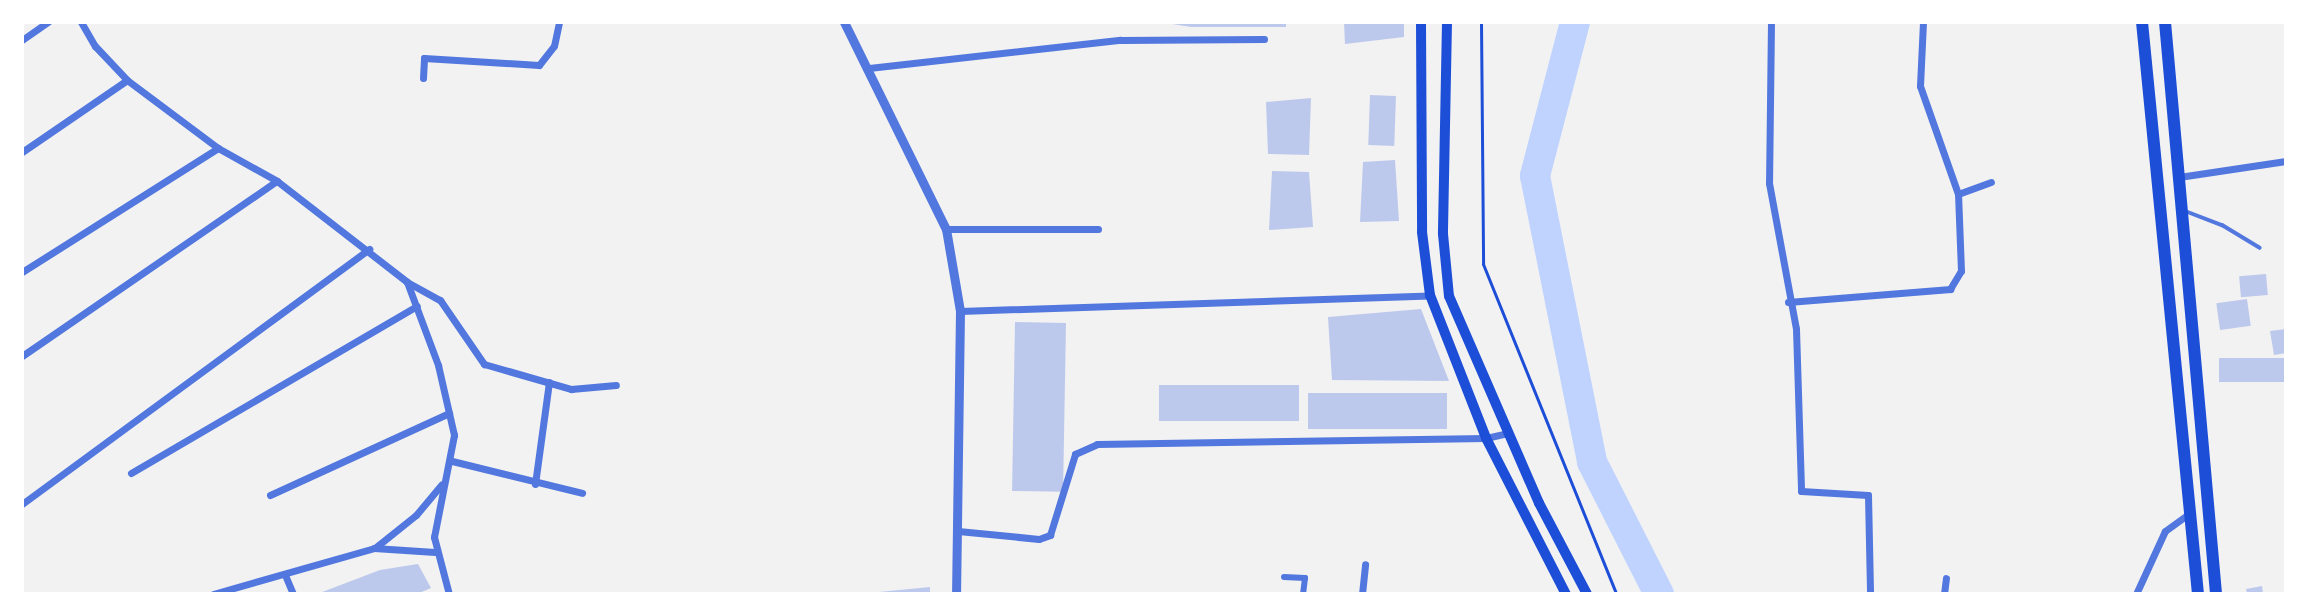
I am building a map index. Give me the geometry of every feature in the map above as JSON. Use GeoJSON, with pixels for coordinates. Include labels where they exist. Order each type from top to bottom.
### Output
{"type":"FeatureCollection","features":[{"type":"Feature","properties":{"kind":"main road"},"geometry":{"type":"LineString","coordinates":[[1421,22],[1422,232],[1430,295],[1486,438],[1566,594]]}},
{"type":"Feature","properties":{"kind":"main road"},"geometry":{"type":"LineString","coordinates":[[1447,22],[1443,234],[1449,296],[1508,433],[1587,594]]}},
{"type":"Feature","properties":{"kind":"main road"},"geometry":{"type":"LineString","coordinates":[[2142,22],[2186,516],[2198,594]]}},
{"type":"Feature","properties":{"kind":"main road"},"geometry":{"type":"LineString","coordinates":[[2165,22],[2216,594]]}},
{"type":"Feature","properties":{"kind":"street"},"geometry":{"type":"LineString","coordinates":[[22,40],[48,22]]}},
{"type":"Feature","properties":{"kind":"street"},"geometry":{"type":"LineString","coordinates":[[81,22],[95,46],[127,80],[218,148],[277,181],[369,249],[407,282],[440,300],[484,364],[571,389],[616,385]]}},
{"type":"Feature","properties":{"kind":"street"},"geometry":{"type":"LineString","coordinates":[[423,78],[424,58],[539,65],[554,46],[559,22]]}},
{"type":"Feature","properties":{"kind":"street"},"geometry":{"type":"LineString","coordinates":[[844,22],[946,229],[960,311],[956,594]]}},
{"type":"Feature","properties":{"kind":"street"},"geometry":{"type":"LineString","coordinates":[[1771,22],[1769,183],[1788,302],[1796,329],[1801,491],[1868,495],[1870,594]]}},
{"type":"Feature","properties":{"kind":"street"},"geometry":{"type":"LineString","coordinates":[[1788,302],[1950,289],[1961,271],[1958,194],[1920,86],[1923,22]]}},
{"type":"Feature","properties":{"kind":"street"},"geometry":{"type":"LineString","coordinates":[[869,68],[1120,40],[1264,39]]}},
{"type":"Feature","properties":{"kind":"street"},"geometry":{"type":"LineString","coordinates":[[22,152],[127,80]]}},
{"type":"Feature","properties":{"kind":"street"},"geometry":{"type":"LineString","coordinates":[[22,272],[218,148]]}},
{"type":"Feature","properties":{"kind":"street"},"geometry":{"type":"LineString","coordinates":[[2179,177],[2286,161]]}},
{"type":"Feature","properties":{"kind":"street"},"geometry":{"type":"LineString","coordinates":[[22,356],[277,181]]}},
{"type":"Feature","properties":{"kind":"street"},"geometry":{"type":"LineString","coordinates":[[1958,194],[1991,182]]}},
{"type":"Feature","properties":{"kind":"street"},"geometry":{"type":"LineString","coordinates":[[946,229],[1098,229]]}},
{"type":"Feature","properties":{"kind":"street"},"geometry":{"type":"LineString","coordinates":[[22,504],[369,249]]}},
{"type":"Feature","properties":{"kind":"street"},"geometry":{"type":"LineString","coordinates":[[407,282],[417,306],[454,435],[435,552],[450,594]]}},
{"type":"Feature","properties":{"kind":"street"},"geometry":{"type":"LineString","coordinates":[[960,311],[1430,295]]}},
{"type":"Feature","properties":{"kind":"street"},"geometry":{"type":"LineString","coordinates":[[131,473],[417,306]]}},
{"type":"Feature","properties":{"kind":"street"},"geometry":{"type":"LineString","coordinates":[[535,484],[549,382]]}},
{"type":"Feature","properties":{"kind":"street"},"geometry":{"type":"LineString","coordinates":[[270,495],[449,413]]}},
{"type":"Feature","properties":{"kind":"street"},"geometry":{"type":"LineString","coordinates":[[958,531],[1039,539],[1050,535],[1075,454],[1097,444],[1486,438],[1508,433]]}},
{"type":"Feature","properties":{"kind":"street"},"geometry":{"type":"LineString","coordinates":[[452,461],[535,484],[582,493]]}},
{"type":"Feature","properties":{"kind":"street"},"geometry":{"type":"LineString","coordinates":[[374,548],[416,515],[445,478]]}},
{"type":"Feature","properties":{"kind":"street"},"geometry":{"type":"LineString","coordinates":[[2136,594],[2165,531],[2186,516]]}},
{"type":"Feature","properties":{"kind":"street"},"geometry":{"type":"LineString","coordinates":[[213,594],[374,548],[435,552]]}},
{"type":"Feature","properties":{"kind":"street"},"geometry":{"type":"LineString","coordinates":[[1362,594],[1365,564]]}},
{"type":"Feature","properties":{"kind":"street"},"geometry":{"type":"LineString","coordinates":[[285,575],[293,594]]}},
{"type":"Feature","properties":{"kind":"street"},"geometry":{"type":"LineString","coordinates":[[1284,577],[1305,578],[1303,594]]}},
{"type":"Feature","properties":{"kind":"street"},"geometry":{"type":"LineString","coordinates":[[1944,594],[1946,578]]}},
{"type":"Feature","properties":{"kind":"lane"},"geometry":{"type":"LineString","coordinates":[[2183,211],[2222,225],[2260,248]]}},
{"type":"Feature","properties":{"kind":"path"},"geometry":{"type":"LineString","coordinates":[[1481,22],[1483,264],[1616,594]]}},
{"type":"Feature","properties":{"kind":"building"},"geometry":{"type":"Polygon","coordinates":[[[1160,22],[1286,22],[1286,27],[1191,27],[1160,22]]]}},
{"type":"Feature","properties":{"kind":"building"},"geometry":{"type":"Polygon","coordinates":[[[1344,22],[1404,22],[1404,37],[1345,44],[1344,22]]]}},
{"type":"Feature","properties":{"kind":"building"},"geometry":{"type":"Polygon","coordinates":[[[1370,95],[1396,96],[1394,146],[1368,145],[1370,95]]]}},
{"type":"Feature","properties":{"kind":"building"},"geometry":{"type":"Polygon","coordinates":[[[1311,98],[1309,155],[1268,154],[1266,102],[1311,98]]]}},
{"type":"Feature","properties":{"kind":"building"},"geometry":{"type":"Polygon","coordinates":[[[1395,160],[1399,221],[1360,222],[1363,162],[1395,160]]]}},
{"type":"Feature","properties":{"kind":"building"},"geometry":{"type":"Polygon","coordinates":[[[1272,171],[1309,172],[1313,227],[1269,230],[1272,171]]]}},
{"type":"Feature","properties":{"kind":"building"},"geometry":{"type":"Polygon","coordinates":[[[2266,274],[2268,295],[2241,297],[2239,276],[2266,274]]]}},
{"type":"Feature","properties":{"kind":"building"},"geometry":{"type":"Polygon","coordinates":[[[2247,299],[2251,326],[2220,330],[2216,303],[2247,299]]]}},
{"type":"Feature","properties":{"kind":"building"},"geometry":{"type":"Polygon","coordinates":[[[1421,309],[1449,381],[1332,380],[1328,317],[1421,309]]]}},
{"type":"Feature","properties":{"kind":"building"},"geometry":{"type":"Polygon","coordinates":[[[1015,322],[1066,323],[1063,492],[1012,491],[1015,322]]]}},
{"type":"Feature","properties":{"kind":"building"},"geometry":{"type":"Polygon","coordinates":[[[2286,329],[2286,353],[2274,355],[2270,331],[2286,329]]]}},
{"type":"Feature","properties":{"kind":"building"},"geometry":{"type":"Polygon","coordinates":[[[2219,358],[2286,358],[2286,382],[2219,382],[2219,358]]]}},
{"type":"Feature","properties":{"kind":"building"},"geometry":{"type":"Polygon","coordinates":[[[1159,385],[1299,385],[1299,421],[1159,421],[1159,385]]]}},
{"type":"Feature","properties":{"kind":"building"},"geometry":{"type":"Polygon","coordinates":[[[1308,393],[1447,393],[1447,429],[1308,429],[1308,393]]]}},
{"type":"Feature","properties":{"kind":"building"},"geometry":{"type":"Polygon","coordinates":[[[418,564],[431,588],[417,594],[317,594],[380,570],[418,564]]]}},
{"type":"Feature","properties":{"kind":"building"},"geometry":{"type":"Polygon","coordinates":[[[2262,586],[2263,594],[2247,594],[2246,589],[2262,586]]]}},
{"type":"Feature","properties":{"kind":"building"},"geometry":{"type":"Polygon","coordinates":[[[930,587],[930,594],[879,594],[879,592],[930,587]]]}},
{"type":"Feature","properties":{"kind":"waterway"},"geometry":{"type":"LineString","coordinates":[[1575,22],[1535,176],[1592,462],[1659,594]]}}]}
